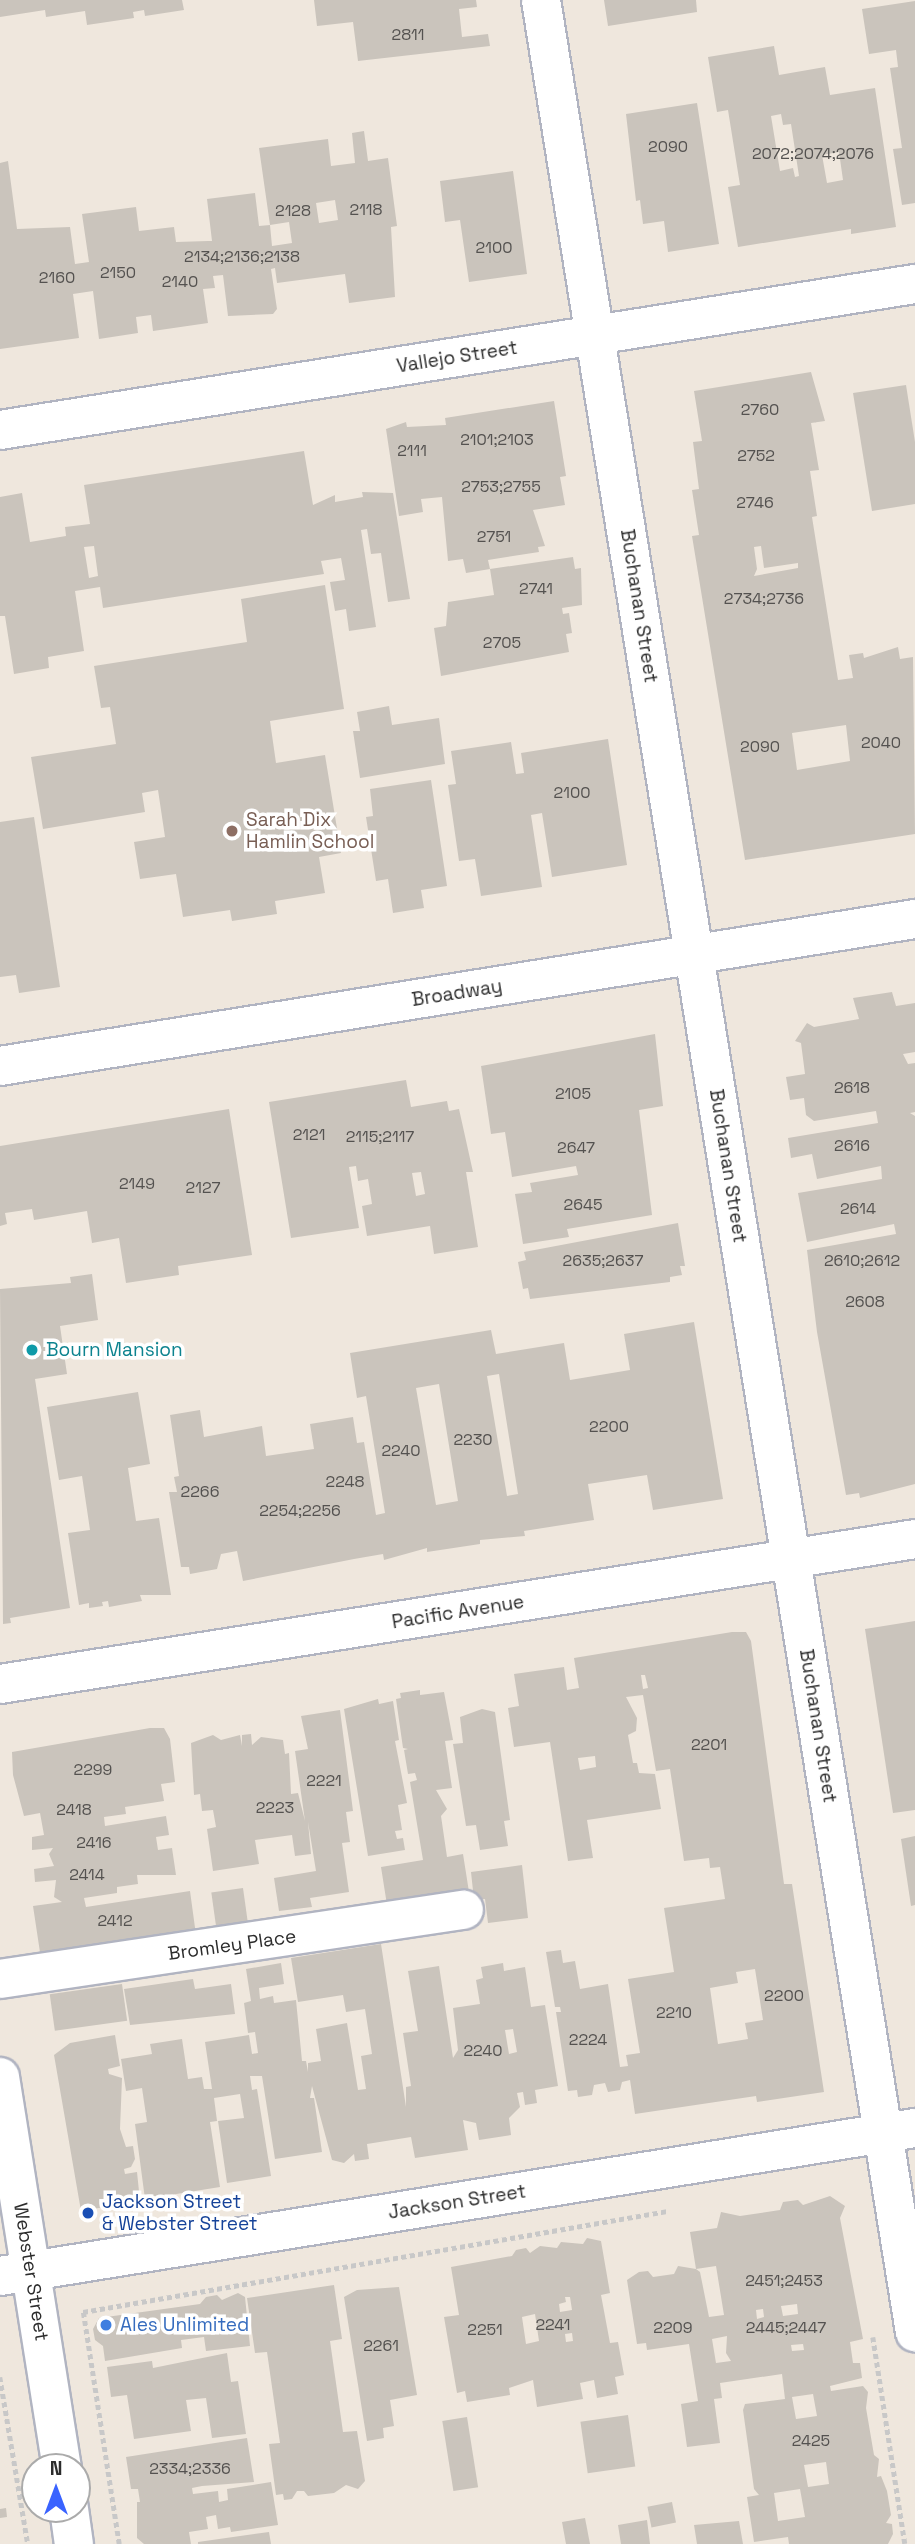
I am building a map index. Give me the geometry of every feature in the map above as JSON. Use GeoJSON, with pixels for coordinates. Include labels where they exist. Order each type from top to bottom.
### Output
{"type":"FeatureCollection","features":[{"type":"Feature","properties":{"kind":"street","name":"Buchanan Street"},"geometry":{"type":"LineString","coordinates":[[541,0],[792,1559],[899,2131],[915,2332]]}},
{"type":"Feature","properties":{"kind":"street","name":"Vallejo Street"},"geometry":{"type":"LineString","coordinates":[[0,430],[915,284]]}},
{"type":"Feature","properties":{"kind":"street","name":"Broadway"},"geometry":{"type":"LineString","coordinates":[[0,1066],[915,919]]}},
{"type":"Feature","properties":{"kind":"street","name":"Pacific Avenue"},"geometry":{"type":"LineString","coordinates":[[0,1684],[915,1539]]}},
{"type":"Feature","properties":{"kind":"street","name":"Bromley Place"},"geometry":{"type":"LineString","coordinates":[[0,1979],[464,1910]]}},
{"type":"Feature","properties":{"kind":"street","name":"Webster Street"},"geometry":{"type":"LineString","coordinates":[[0,2077],[15,2274],[59,2453]]}},
{"type":"Feature","properties":{"kind":"street","name":"Jackson Street"},"geometry":{"type":"LineString","coordinates":[[15,2274],[899,2131]]}},
{"type":"Feature","properties":{"kind":"street"},"geometry":{"type":"LineString","coordinates":[[71,2523],[74,2544]]}},
{"type":"Feature","properties":{"kind":"path"},"geometry":{"type":"LineString","coordinates":[[119,2544],[83,2312],[683,2209]]}},
{"type":"Feature","properties":{"kind":"path"},"geometry":{"type":"LineString","coordinates":[[871,2326],[905,2544]]}},
{"type":"Feature","properties":{"kind":"path"},"geometry":{"type":"LineString","coordinates":[[0,2377],[28,2544]]}},
{"type":"Feature","properties":{"kind":"building"},"geometry":{"type":"Polygon","coordinates":[[[0,0],[182,0],[184,10],[145,16],[144,10],[133,12],[134,18],[87,25],[85,11],[46,17],[45,10],[0,17],[0,0]]]}},
{"type":"Feature","properties":{"kind":"building"},"geometry":{"type":"Polygon","coordinates":[[[314,0],[476,0],[477,7],[459,9],[462,37],[488,34],[490,46],[358,61],[353,22],[317,26],[314,0]]]}},
{"type":"Feature","properties":{"kind":"building"},"geometry":{"type":"Polygon","coordinates":[[[604,0],[696,0],[697,12],[608,26],[604,0]]]}},
{"type":"Feature","properties":{"kind":"building"},"geometry":{"type":"Polygon","coordinates":[[[915,1],[915,203],[902,205],[893,149],[902,148],[890,68],[898,67],[896,50],[869,54],[862,9],[915,1]]]}},
{"type":"Feature","properties":{"kind":"building"},"geometry":{"type":"Polygon","coordinates":[[[774,46],[779,75],[825,67],[830,95],[875,88],[896,227],[851,234],[851,229],[738,247],[728,187],[740,185],[728,110],[717,112],[708,57],[774,46]],[[781,114],[771,116],[780,171],[793,168],[795,177],[799,176],[791,124],[783,125],[781,114]],[[839,152],[822,155],[827,183],[843,180],[839,152]]]}},
{"type":"Feature","properties":{"kind":"building"},"geometry":{"type":"Polygon","coordinates":[[[697,103],[719,244],[668,252],[664,221],[643,224],[640,200],[636,201],[626,114],[697,103]]]}},
{"type":"Feature","properties":{"kind":"building"},"geometry":{"type":"Polygon","coordinates":[[[364,131],[368,161],[388,158],[397,226],[391,227],[395,297],[349,303],[345,274],[277,283],[275,268],[271,269],[277,309],[273,314],[228,316],[223,275],[213,276],[215,288],[203,289],[208,323],[153,331],[151,315],[136,317],[138,333],[99,339],[93,291],[73,294],[79,338],[0,349],[0,163],[8,161],[17,229],[70,227],[75,264],[89,262],[82,214],[136,207],[139,231],[174,227],[176,242],[212,241],[207,199],[255,193],[259,226],[270,225],[259,148],[328,139],[331,166],[355,163],[352,133],[364,131]],[[335,200],[316,203],[319,223],[338,220],[335,200]],[[289,222],[270,225],[272,246],[292,243],[289,222]]]}},
{"type":"Feature","properties":{"kind":"building"},"geometry":{"type":"Polygon","coordinates":[[[513,171],[527,274],[469,282],[460,220],[445,222],[440,181],[513,171]]]}},
{"type":"Feature","properties":{"kind":"building"},"geometry":{"type":"Polygon","coordinates":[[[811,372],[825,421],[811,423],[819,470],[810,471],[817,516],[812,517],[838,680],[853,678],[849,655],[863,653],[864,658],[898,647],[900,659],[913,657],[915,834],[745,860],[692,536],[699,535],[692,490],[699,489],[693,442],[702,441],[694,391],[811,372]],[[761,546],[754,547],[757,569],[754,576],[798,568],[798,563],[764,568],[761,546]],[[846,725],[792,733],[797,770],[850,761],[846,725]]]}},
{"type":"Feature","properties":{"kind":"building"},"geometry":{"type":"Polygon","coordinates":[[[906,385],[915,442],[915,504],[872,511],[853,393],[906,385]]]}},
{"type":"Feature","properties":{"kind":"building"},"geometry":{"type":"Polygon","coordinates":[[[554,401],[566,476],[560,477],[565,505],[533,510],[545,546],[538,547],[539,552],[488,560],[490,569],[466,573],[463,559],[448,561],[442,497],[421,499],[423,512],[399,516],[386,429],[406,422],[407,427],[446,425],[445,418],[554,401]]]}},
{"type":"Feature","properties":{"kind":"building"},"geometry":{"type":"Polygon","coordinates":[[[304,451],[313,505],[335,495],[335,502],[363,497],[362,492],[393,493],[410,599],[388,602],[381,553],[371,554],[367,529],[361,530],[376,627],[349,631],[346,609],[335,611],[330,582],[345,580],[341,558],[321,561],[324,574],[103,608],[100,587],[75,591],[84,651],[48,657],[49,668],[14,674],[5,616],[0,616],[0,497],[22,493],[30,542],[66,536],[65,527],[90,524],[84,485],[304,451]],[[94,546],[84,547],[89,578],[98,576],[94,546]]]}},
{"type":"Feature","properties":{"kind":"building"},"geometry":{"type":"Polygon","coordinates":[[[573,557],[575,569],[581,568],[582,605],[562,608],[563,614],[569,613],[572,633],[566,634],[569,652],[441,676],[434,628],[446,626],[448,602],[494,595],[490,569],[573,557]]]}},
{"type":"Feature","properties":{"kind":"building"},"geometry":{"type":"Polygon","coordinates":[[[325,585],[344,709],[270,721],[276,763],[325,755],[341,853],[319,857],[325,893],[275,901],[277,914],[232,921],[230,910],[183,917],[176,874],[140,879],[134,842],[165,837],[158,790],[142,793],[145,812],[43,829],[31,757],[116,744],[110,707],[101,708],[94,666],[247,642],[241,599],[325,585]]]}},
{"type":"Feature","properties":{"kind":"building"},"geometry":{"type":"Polygon","coordinates":[[[389,706],[392,725],[439,718],[445,764],[360,778],[353,731],[360,731],[357,712],[389,706]]]}},
{"type":"Feature","properties":{"kind":"building"},"geometry":{"type":"Polygon","coordinates":[[[608,739],[627,865],[552,877],[542,813],[531,815],[542,887],[481,896],[475,859],[459,861],[448,785],[456,784],[451,751],[511,742],[516,774],[524,773],[521,753],[608,739]]]}},
{"type":"Feature","properties":{"kind":"building"},"geometry":{"type":"Polygon","coordinates":[[[431,780],[447,886],[421,890],[424,908],[393,913],[388,879],[376,881],[366,817],[373,816],[370,789],[431,780]]]}},
{"type":"Feature","properties":{"kind":"building"},"geometry":{"type":"Polygon","coordinates":[[[34,817],[60,987],[19,993],[16,975],[0,977],[0,822],[34,817]]]}},
{"type":"Feature","properties":{"kind":"building"},"geometry":{"type":"Polygon","coordinates":[[[892,992],[896,1006],[915,1003],[915,1052],[903,1054],[908,1064],[915,1063],[915,1112],[910,1113],[915,1116],[915,1484],[860,1498],[859,1493],[846,1495],[817,1332],[807,1250],[896,1234],[894,1224],[807,1242],[798,1193],[882,1179],[881,1166],[817,1179],[812,1154],[791,1158],[788,1138],[878,1123],[876,1111],[814,1121],[806,1115],[804,1098],[790,1100],[786,1077],[805,1074],[801,1043],[795,1041],[807,1023],[814,1027],[859,1019],[853,998],[892,992]]]}},
{"type":"Feature","properties":{"kind":"building"},"geometry":{"type":"Polygon","coordinates":[[[655,1034],[663,1106],[639,1110],[652,1215],[567,1229],[569,1237],[523,1244],[515,1194],[532,1192],[530,1183],[578,1175],[576,1166],[512,1177],[505,1132],[491,1134],[481,1066],[655,1034]]]}},
{"type":"Feature","properties":{"kind":"building"},"geometry":{"type":"Polygon","coordinates":[[[406,1080],[411,1107],[447,1101],[449,1111],[459,1109],[473,1172],[466,1172],[478,1247],[434,1254],[430,1226],[367,1236],[362,1206],[372,1204],[368,1179],[358,1181],[356,1166],[349,1167],[359,1228],[291,1238],[269,1102],[406,1080]],[[421,1172],[412,1173],[416,1196],[425,1194],[421,1172]]]}},
{"type":"Feature","properties":{"kind":"building"},"geometry":{"type":"Polygon","coordinates":[[[229,1109],[252,1255],[178,1266],[179,1275],[126,1283],[119,1238],[92,1243],[87,1211],[34,1220],[32,1209],[5,1213],[7,1224],[0,1226],[0,1146],[229,1109]]]}},
{"type":"Feature","properties":{"kind":"building"},"geometry":{"type":"Polygon","coordinates":[[[678,1223],[685,1266],[680,1266],[682,1275],[670,1277],[670,1282],[530,1299],[528,1288],[523,1289],[518,1262],[526,1260],[524,1252],[678,1223]]]}},
{"type":"Feature","properties":{"kind":"building"},"geometry":{"type":"Polygon","coordinates":[[[92,1274],[98,1320],[60,1326],[67,1374],[35,1379],[70,1608],[10,1618],[11,1623],[3,1624],[0,1289],[71,1283],[70,1277],[92,1274]]]}},
{"type":"Feature","properties":{"kind":"building"},"geometry":{"type":"Polygon","coordinates":[[[694,1322],[723,1499],[653,1510],[647,1475],[588,1484],[594,1520],[524,1531],[525,1536],[480,1540],[480,1544],[427,1552],[427,1548],[384,1560],[383,1554],[243,1581],[237,1551],[221,1554],[217,1569],[190,1574],[189,1567],[181,1567],[169,1492],[177,1492],[174,1477],[179,1476],[170,1415],[200,1410],[204,1437],[262,1426],[266,1456],[314,1449],[310,1424],[353,1417],[357,1443],[364,1442],[376,1515],[385,1513],[366,1396],[357,1398],[350,1353],[491,1330],[496,1354],[564,1343],[570,1380],[630,1370],[624,1334],[694,1322]],[[499,1374],[487,1376],[507,1496],[518,1494],[499,1374]],[[439,1384],[416,1388],[436,1505],[458,1501],[439,1384]]]}},
{"type":"Feature","properties":{"kind":"building"},"geometry":{"type":"Polygon","coordinates":[[[138,1392],[150,1464],[128,1468],[136,1521],[159,1518],[171,1595],[140,1595],[142,1601],[109,1607],[108,1601],[102,1602],[103,1606],[89,1608],[89,1603],[79,1605],[68,1533],[90,1530],[82,1476],[59,1480],[47,1407],[138,1392]]]}},
{"type":"Feature","properties":{"kind":"building"},"geometry":{"type":"Polygon","coordinates":[[[915,1621],[915,1810],[893,1813],[865,1629],[915,1621]]]}},
{"type":"Feature","properties":{"kind":"building"},"geometry":{"type":"Polygon","coordinates":[[[746,1632],[751,1641],[784,1884],[792,1884],[824,2092],[757,2102],[756,2096],[635,2114],[630,2080],[622,2082],[620,2090],[608,2092],[605,2083],[594,2085],[592,2095],[578,2097],[577,2090],[568,2091],[556,2012],[561,2012],[560,2007],[555,2007],[546,1952],[561,1950],[563,1963],[575,1961],[580,1989],[608,1984],[620,2067],[628,2066],[626,2055],[640,2053],[628,1979],[674,1972],[664,1908],[725,1899],[720,1867],[710,1868],[709,1858],[684,1861],[670,1769],[656,1771],[643,1695],[626,1697],[637,1718],[636,1731],[628,1735],[633,1763],[637,1763],[639,1773],[655,1774],[661,1809],[587,1820],[593,1858],[568,1861],[550,1742],[514,1747],[508,1708],[519,1706],[514,1674],[564,1667],[567,1690],[579,1688],[574,1658],[746,1632]],[[641,1675],[643,1689],[648,1688],[645,1675],[641,1675]],[[595,1756],[578,1758],[580,1770],[596,1767],[595,1756]],[[755,1969],[736,1972],[738,1983],[710,1988],[718,2044],[748,2039],[745,2023],[763,2020],[755,1969]]]}},
{"type":"Feature","properties":{"kind":"building"},"geometry":{"type":"Polygon","coordinates":[[[420,1690],[420,1695],[444,1692],[453,1740],[445,1741],[452,1788],[436,1790],[447,1809],[441,1816],[447,1857],[463,1854],[469,1892],[387,1905],[381,1867],[423,1860],[410,1782],[417,1780],[415,1773],[408,1774],[404,1750],[408,1749],[403,1748],[396,1699],[401,1698],[400,1693],[420,1690]]]}},
{"type":"Feature","properties":{"kind":"building"},"geometry":{"type":"Polygon","coordinates":[[[378,1699],[379,1704],[393,1701],[399,1740],[395,1741],[407,1803],[398,1805],[402,1830],[395,1831],[397,1839],[403,1838],[405,1850],[368,1856],[344,1709],[378,1699]]]}},
{"type":"Feature","properties":{"kind":"building"},"geometry":{"type":"Polygon","coordinates":[[[482,1709],[495,1712],[510,1820],[504,1821],[508,1846],[480,1850],[476,1825],[466,1826],[453,1744],[463,1743],[460,1717],[482,1709]]]}},
{"type":"Feature","properties":{"kind":"building"},"geometry":{"type":"Polygon","coordinates":[[[340,1710],[353,1811],[346,1812],[350,1842],[342,1843],[349,1892],[310,1898],[312,1907],[279,1911],[274,1878],[316,1871],[308,1822],[311,1854],[295,1856],[292,1835],[255,1840],[259,1864],[213,1871],[207,1829],[216,1827],[213,1810],[202,1811],[200,1794],[194,1795],[191,1743],[213,1735],[221,1740],[240,1735],[242,1746],[242,1735],[251,1734],[252,1745],[261,1737],[283,1740],[285,1754],[289,1753],[291,1794],[298,1793],[305,1821],[295,1751],[308,1749],[301,1716],[340,1710]]]}},
{"type":"Feature","properties":{"kind":"building"},"geometry":{"type":"Polygon","coordinates":[[[150,1728],[164,1728],[170,1739],[175,1782],[161,1784],[164,1801],[125,1807],[126,1814],[104,1817],[105,1826],[166,1816],[169,1835],[156,1837],[158,1850],[172,1848],[176,1875],[137,1875],[138,1884],[117,1887],[117,1893],[84,1898],[86,1907],[190,1891],[196,1935],[41,1959],[33,1906],[62,1902],[54,1897],[56,1880],[35,1882],[34,1869],[54,1866],[49,1854],[53,1848],[32,1850],[32,1837],[44,1835],[40,1813],[24,1816],[13,1775],[12,1752],[150,1728]]]}},
{"type":"Feature","properties":{"kind":"building"},"geometry":{"type":"Polygon","coordinates":[[[915,1836],[915,1905],[911,1906],[901,1839],[915,1836]]]}},
{"type":"Feature","properties":{"kind":"building"},"geometry":{"type":"Polygon","coordinates":[[[522,1865],[528,1918],[488,1923],[485,1899],[474,1900],[471,1872],[522,1865]]]}},
{"type":"Feature","properties":{"kind":"building"},"geometry":{"type":"Polygon","coordinates":[[[243,1888],[248,1925],[216,1929],[211,1892],[243,1888]]]}},
{"type":"Feature","properties":{"kind":"building"},"geometry":{"type":"Polygon","coordinates":[[[381,1944],[406,2107],[406,2087],[411,2086],[403,2033],[418,2031],[408,1971],[439,1966],[453,2058],[458,2050],[453,2008],[480,2004],[476,1980],[483,1978],[481,1967],[503,1963],[504,1971],[525,1967],[531,2007],[545,2005],[558,2086],[535,2090],[537,2103],[525,2105],[523,2092],[517,2093],[520,2107],[509,2118],[511,2135],[479,2140],[476,2123],[463,2120],[468,2150],[415,2158],[411,2137],[367,2144],[369,2159],[355,2161],[354,2154],[344,2163],[332,2160],[312,2086],[310,2098],[314,2098],[322,2152],[275,2159],[262,2076],[250,2076],[252,2090],[257,2089],[271,2176],[227,2183],[218,2121],[244,2118],[240,2094],[214,2098],[217,2121],[210,2122],[220,2187],[145,2199],[135,2124],[147,2122],[142,2088],[126,2091],[121,2059],[152,2054],[150,2044],[182,2039],[188,2079],[202,2077],[204,2089],[212,2089],[205,2042],[249,2035],[252,2054],[258,2053],[255,2032],[248,2033],[244,2003],[251,2001],[246,1969],[281,1963],[284,1984],[259,1988],[260,1999],[273,1996],[274,2003],[296,2000],[302,2061],[306,2061],[308,2072],[308,2063],[321,2061],[316,2029],[347,2023],[358,2090],[366,2089],[361,2056],[372,2054],[365,2009],[346,2012],[343,1995],[298,2002],[291,1958],[381,1944]],[[513,2029],[505,2030],[509,2054],[517,2052],[513,2029]]]}},
{"type":"Feature","properties":{"kind":"building"},"geometry":{"type":"Polygon","coordinates":[[[193,1979],[195,1989],[231,1984],[235,2014],[130,2025],[124,1989],[193,1979]]]}},
{"type":"Feature","properties":{"kind":"building"},"geometry":{"type":"Polygon","coordinates":[[[122,1984],[127,2021],[55,2031],[50,1994],[122,1984]]]}},
{"type":"Feature","properties":{"kind":"building"},"geometry":{"type":"Polygon","coordinates":[[[115,2035],[120,2066],[108,2069],[109,2074],[122,2078],[120,2129],[126,2147],[133,2146],[135,2159],[131,2167],[124,2169],[125,2174],[137,2172],[140,2201],[81,2211],[54,2055],[70,2043],[115,2035]]]}},
{"type":"Feature","properties":{"kind":"building"},"geometry":{"type":"Polygon","coordinates":[[[830,2196],[845,2206],[840,2218],[863,2339],[850,2342],[853,2363],[860,2363],[862,2378],[830,2386],[831,2391],[863,2386],[868,2392],[866,2408],[874,2455],[879,2459],[877,2477],[881,2476],[887,2491],[891,2515],[886,2523],[892,2524],[893,2534],[888,2544],[789,2544],[788,2537],[754,2542],[747,2497],[759,2495],[754,2489],[743,2410],[745,2404],[785,2399],[782,2374],[720,2383],[722,2398],[714,2399],[720,2443],[687,2447],[681,2404],[698,2401],[689,2344],[647,2350],[646,2343],[637,2344],[627,2280],[639,2272],[648,2271],[653,2277],[674,2274],[678,2266],[696,2269],[690,2232],[717,2228],[721,2212],[740,2216],[780,2210],[783,2202],[798,2200],[803,2205],[830,2196]],[[716,2266],[696,2269],[700,2272],[709,2317],[724,2315],[716,2266]],[[797,2304],[781,2306],[783,2316],[798,2314],[797,2304]],[[763,2309],[756,2310],[757,2319],[764,2317],[763,2309]],[[727,2336],[712,2339],[716,2363],[731,2361],[726,2353],[727,2336]],[[803,2344],[791,2345],[792,2351],[804,2350],[803,2344]],[[813,2394],[792,2397],[796,2419],[817,2416],[813,2394]],[[826,2462],[804,2465],[808,2487],[829,2484],[826,2462]],[[800,2489],[774,2493],[778,2521],[805,2517],[800,2489]]]}},
{"type":"Feature","properties":{"kind":"building"},"geometry":{"type":"Polygon","coordinates":[[[587,2238],[601,2241],[610,2293],[601,2295],[610,2343],[618,2342],[624,2375],[615,2377],[618,2394],[597,2398],[594,2380],[580,2383],[583,2399],[537,2407],[533,2380],[509,2388],[510,2395],[467,2402],[465,2391],[457,2393],[444,2317],[459,2315],[451,2267],[512,2256],[516,2250],[526,2248],[530,2253],[540,2246],[557,2248],[561,2242],[583,2244],[587,2238]],[[565,2297],[566,2302],[559,2304],[560,2312],[572,2310],[570,2297],[565,2297]],[[535,2314],[522,2317],[526,2344],[539,2341],[535,2314]],[[572,2333],[565,2334],[566,2342],[573,2341],[572,2333]]]}},
{"type":"Feature","properties":{"kind":"building"},"geometry":{"type":"Polygon","coordinates":[[[334,2285],[342,2339],[330,2341],[343,2432],[357,2431],[365,2481],[358,2489],[346,2485],[334,2493],[308,2496],[304,2491],[297,2491],[292,2499],[284,2500],[283,2494],[276,2495],[269,2444],[280,2443],[267,2352],[255,2353],[247,2298],[334,2285]]]}},
{"type":"Feature","properties":{"kind":"building"},"geometry":{"type":"Polygon","coordinates":[[[399,2287],[417,2395],[390,2400],[394,2426],[383,2428],[384,2438],[367,2441],[344,2297],[357,2290],[399,2287]]]}},
{"type":"Feature","properties":{"kind":"building"},"geometry":{"type":"Polygon","coordinates":[[[238,2293],[245,2297],[250,2346],[206,2351],[204,2337],[181,2340],[182,2348],[105,2361],[103,2346],[95,2340],[93,2329],[99,2318],[200,2304],[206,2297],[217,2295],[222,2300],[238,2293]]]}},
{"type":"Feature","properties":{"kind":"building"},"geometry":{"type":"Polygon","coordinates":[[[227,2353],[231,2382],[238,2381],[246,2434],[212,2438],[206,2398],[186,2400],[191,2431],[134,2439],[127,2395],[111,2397],[107,2367],[152,2361],[153,2368],[227,2353]]]}},
{"type":"Feature","properties":{"kind":"building"},"geometry":{"type":"Polygon","coordinates":[[[628,2415],[635,2466],[588,2473],[580,2422],[628,2415]]]}},
{"type":"Feature","properties":{"kind":"building"},"geometry":{"type":"Polygon","coordinates":[[[467,2417],[478,2487],[453,2491],[442,2421],[467,2417]]]}},
{"type":"Feature","properties":{"kind":"building"},"geometry":{"type":"Polygon","coordinates":[[[247,2438],[254,2482],[202,2486],[192,2488],[193,2494],[218,2491],[219,2502],[228,2500],[227,2489],[271,2482],[278,2525],[231,2532],[230,2527],[218,2529],[216,2515],[206,2517],[208,2529],[189,2532],[191,2544],[144,2544],[137,2538],[137,2502],[140,2502],[138,2489],[131,2489],[126,2457],[247,2438]]]}},
{"type":"Feature","properties":{"kind":"building"},"geometry":{"type":"Polygon","coordinates":[[[672,2502],[676,2523],[651,2527],[647,2507],[672,2502]]]}},
{"type":"Feature","properties":{"kind":"building"},"geometry":{"type":"Polygon","coordinates":[[[6,2508],[7,2517],[0,2518],[0,2509],[6,2508]]]}},
{"type":"Feature","properties":{"kind":"building"},"geometry":{"type":"Polygon","coordinates":[[[585,2518],[590,2544],[566,2544],[562,2522],[585,2518]]]}},
{"type":"Feature","properties":{"kind":"building"},"geometry":{"type":"Polygon","coordinates":[[[647,2520],[650,2544],[621,2544],[618,2525],[647,2520]]]}},
{"type":"Feature","properties":{"kind":"building"},"geometry":{"type":"Polygon","coordinates":[[[739,2521],[743,2544],[697,2544],[694,2525],[739,2521]]]}},
{"type":"Feature","properties":{"kind":"building"},"geometry":{"type":"Polygon","coordinates":[[[269,2532],[271,2544],[198,2544],[198,2542],[269,2532]]]}},
{"type":"Feature","properties":{"kind":"place","name":"Sarah Dix Hamlin School"},"geometry":{"type":"Point","coordinates":[232,831]}},
{"type":"Feature","properties":{"kind":"place","name":"Bourn Mansion"},"geometry":{"type":"Point","coordinates":[32,1350]}},
{"type":"Feature","properties":{"kind":"place","name":"Jackson Street & Webster Street"},"geometry":{"type":"Point","coordinates":[88,2213]}},
{"type":"Feature","properties":{"kind":"place","name":"Ales Unlimited"},"geometry":{"type":"Point","coordinates":[106,2325]}}]}
